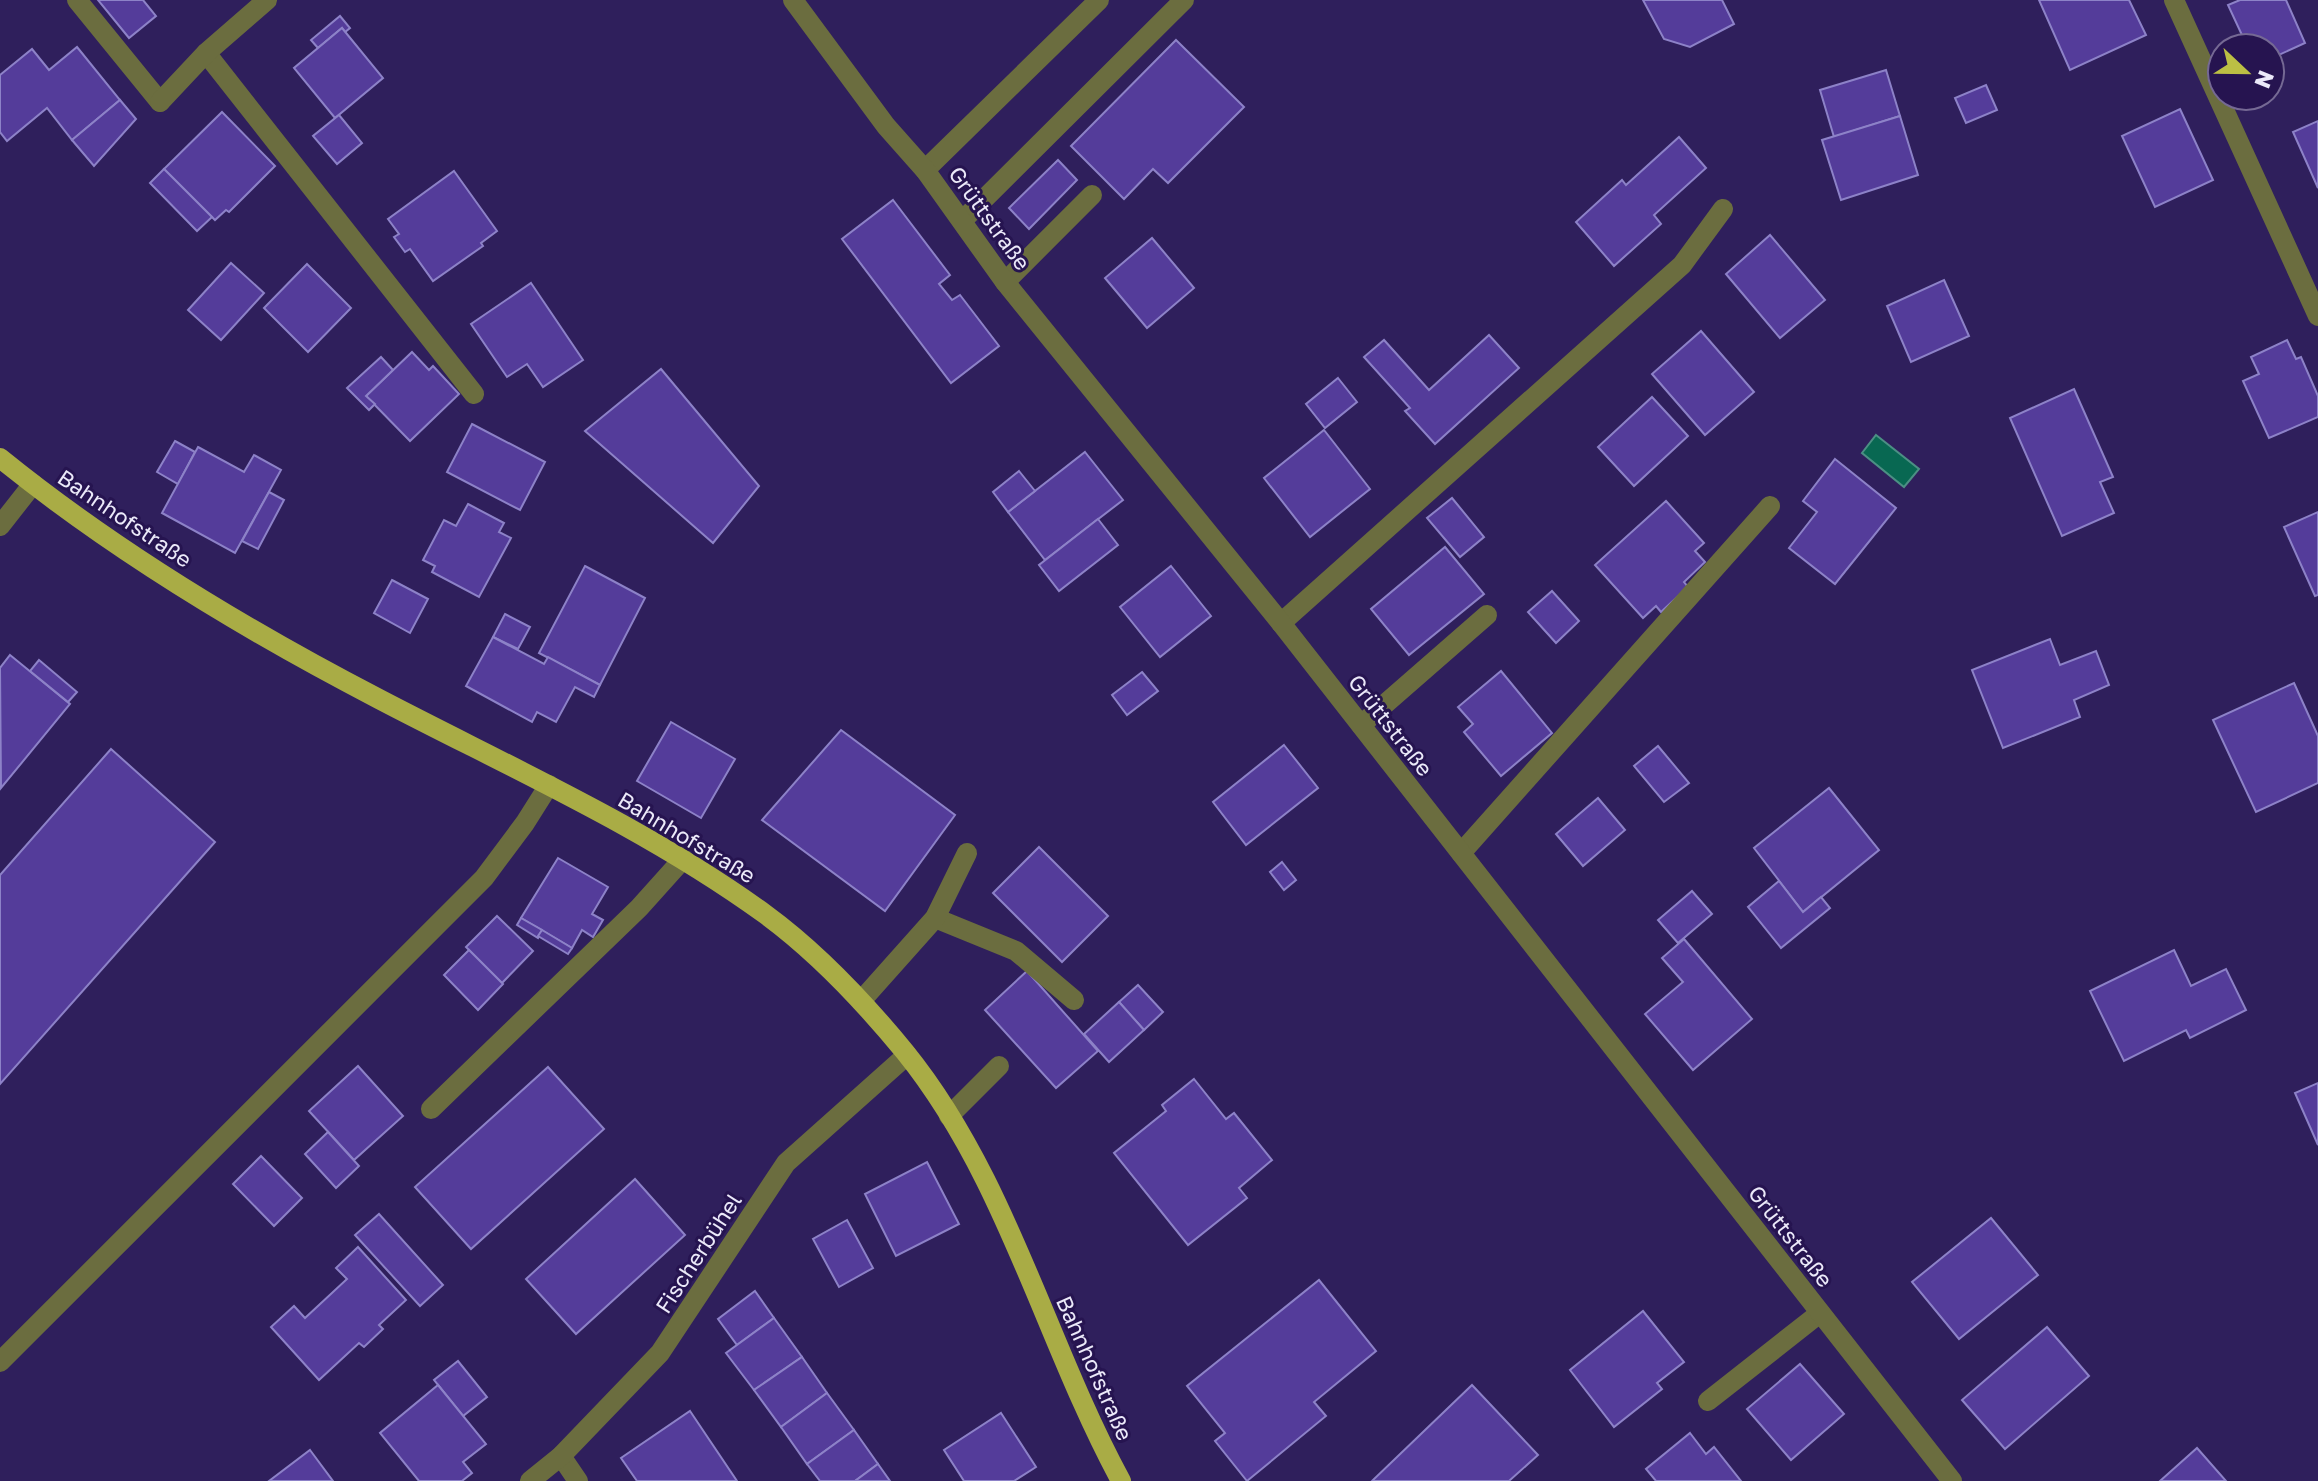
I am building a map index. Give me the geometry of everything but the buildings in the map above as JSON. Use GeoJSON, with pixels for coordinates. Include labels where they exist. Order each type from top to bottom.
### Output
{"type":"FeatureCollection","features":[{"type":"Feature","properties":{"kind":"main road","name":"Bahnhofstraße"},"geometry":{"type":"LineString","coordinates":[[0,458],[150,566],[244,625],[683,859],[767,915],[816,956],[861,1001],[907,1055],[949,1116],[985,1180],[1085,1410],[1121,1481]]}},
{"type":"Feature","properties":{"kind":"street"},"geometry":{"type":"LineString","coordinates":[[77,0],[160,102],[206,53],[267,0]]}},
{"type":"Feature","properties":{"kind":"street","name":"Grüttstraße"},"geometry":{"type":"LineString","coordinates":[[793,0],[886,126],[925,170],[1005,282],[1281,623],[1952,1481]]}},
{"type":"Feature","properties":{"kind":"street"},"geometry":{"type":"LineString","coordinates":[[925,170],[1099,0]]}},
{"type":"Feature","properties":{"kind":"street"},"geometry":{"type":"LineString","coordinates":[[962,221],[1184,0]]}},
{"type":"Feature","properties":{"kind":"street"},"geometry":{"type":"LineString","coordinates":[[2174,0],[2318,316]]}},
{"type":"Feature","properties":{"kind":"street"},"geometry":{"type":"LineString","coordinates":[[206,53],[474,394]]}},
{"type":"Feature","properties":{"kind":"street"},"geometry":{"type":"LineString","coordinates":[[1005,282],[1092,195]]}},
{"type":"Feature","properties":{"kind":"street"},"geometry":{"type":"LineString","coordinates":[[1281,623],[1682,265],[1723,209]]}},
{"type":"Feature","properties":{"kind":"street"},"geometry":{"type":"LineString","coordinates":[[0,526],[33,484]]}},
{"type":"Feature","properties":{"kind":"street"},"geometry":{"type":"LineString","coordinates":[[1461,853],[1770,506]]}},
{"type":"Feature","properties":{"kind":"street"},"geometry":{"type":"LineString","coordinates":[[1361,725],[1487,615]]}},
{"type":"Feature","properties":{"kind":"street"},"geometry":{"type":"LineString","coordinates":[[0,1362],[484,878],[549,785]]}},
{"type":"Feature","properties":{"kind":"street"},"geometry":{"type":"LineString","coordinates":[[861,1001],[935,918],[967,853]]}},
{"type":"Feature","properties":{"kind":"street"},"geometry":{"type":"LineString","coordinates":[[431,1109],[639,908],[683,859]]}},
{"type":"Feature","properties":{"kind":"street"},"geometry":{"type":"LineString","coordinates":[[935,918],[1016,951],[1074,1000]]}},
{"type":"Feature","properties":{"kind":"street","name":"Fischerbühel"},"geometry":{"type":"LineString","coordinates":[[530,1481],[561,1456],[660,1353],[786,1163],[907,1055]]}},
{"type":"Feature","properties":{"kind":"street"},"geometry":{"type":"LineString","coordinates":[[949,1116],[999,1066]]}},
{"type":"Feature","properties":{"kind":"street"},"geometry":{"type":"LineString","coordinates":[[1708,1401],[1820,1313]]}},
{"type":"Feature","properties":{"kind":"street"},"geometry":{"type":"LineString","coordinates":[[561,1456],[578,1481]]}},
{"type":"Feature","properties":{"kind":"shaded area"},"geometry":{"type":"Polygon","coordinates":[[[1876,435],[1919,469],[1904,487],[1862,453],[1876,435]]]}}]}
